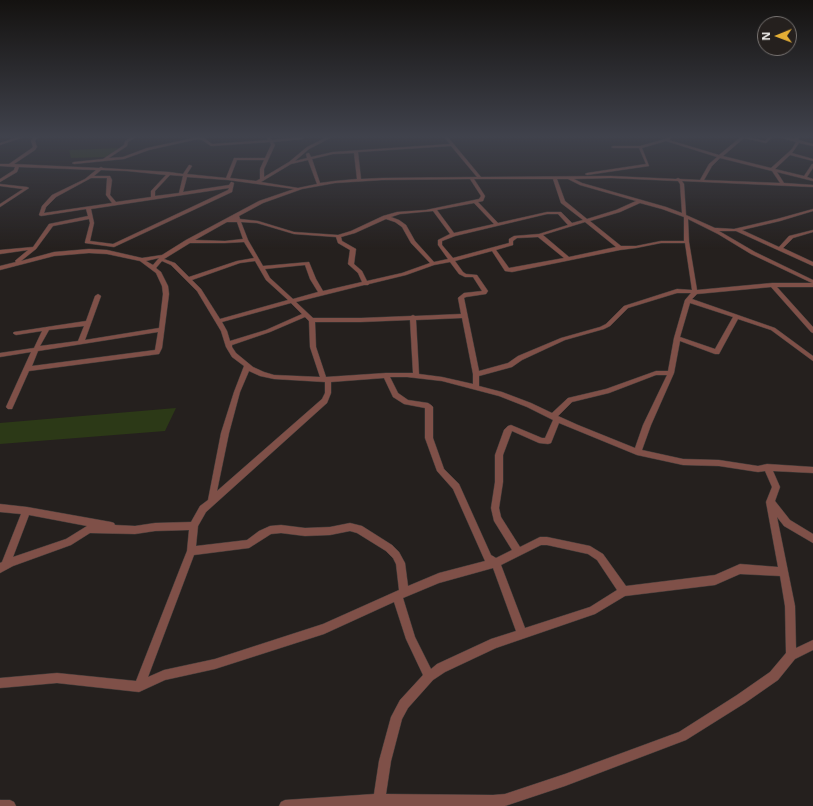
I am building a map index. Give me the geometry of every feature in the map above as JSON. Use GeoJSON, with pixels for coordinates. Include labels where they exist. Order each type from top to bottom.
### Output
{"type":"FeatureCollection","features":[{"type":"Feature","properties":{"kind":"street"},"geometry":{"type":"LineString","coordinates":[[0,181],[12,174]]}},
{"type":"Feature","properties":{"kind":"street"},"geometry":{"type":"LineString","coordinates":[[94,174],[72,188],[54,196],[44,206],[41,214],[231,186]]}},
{"type":"Feature","properties":{"kind":"street"},"geometry":{"type":"LineString","coordinates":[[153,197],[153,191],[169,174]]}},
{"type":"Feature","properties":{"kind":"street"},"geometry":{"type":"LineString","coordinates":[[179,174],[301,188]]}},
{"type":"Feature","properties":{"kind":"street"},"geometry":{"type":"LineString","coordinates":[[181,193],[185,174]]}},
{"type":"Feature","properties":{"kind":"street"},"geometry":{"type":"LineString","coordinates":[[228,179],[230,174]]}},
{"type":"Feature","properties":{"kind":"street"},"geometry":{"type":"LineString","coordinates":[[262,174],[262,180]]}},
{"type":"Feature","properties":{"kind":"street"},"geometry":{"type":"LineString","coordinates":[[256,183],[273,174]]}},
{"type":"Feature","properties":{"kind":"street"},"geometry":{"type":"LineString","coordinates":[[315,174],[319,185]]}},
{"type":"Feature","properties":{"kind":"street"},"geometry":{"type":"LineString","coordinates":[[358,174],[359,180]]}},
{"type":"Feature","properties":{"kind":"street"},"geometry":{"type":"LineString","coordinates":[[476,174],[480,178]]}},
{"type":"Feature","properties":{"kind":"street"},"geometry":{"type":"LineString","coordinates":[[575,177],[588,174]]}},
{"type":"Feature","properties":{"kind":"street"},"geometry":{"type":"LineString","coordinates":[[702,180],[705,174]]}},
{"type":"Feature","properties":{"kind":"street"},"geometry":{"type":"LineString","coordinates":[[776,174],[783,185]]}},
{"type":"Feature","properties":{"kind":"street"},"geometry":{"type":"LineString","coordinates":[[790,174],[813,180]]}},
{"type":"Feature","properties":{"kind":"street"},"geometry":{"type":"LineString","coordinates":[[806,178],[808,174]]}},
{"type":"Feature","properties":{"kind":"street"},"geometry":{"type":"LineString","coordinates":[[90,177],[109,177],[108,196],[114,203]]}},
{"type":"Feature","properties":{"kind":"street"},"geometry":{"type":"LineString","coordinates":[[554,177],[559,188],[561,200],[620,248]]}},
{"type":"Feature","properties":{"kind":"street"},"geometry":{"type":"LineString","coordinates":[[568,177],[581,184],[685,216],[712,228],[753,253],[813,283]]}},
{"type":"Feature","properties":{"kind":"street"},"geometry":{"type":"LineString","coordinates":[[153,268],[163,258],[188,241],[225,221],[237,218],[269,199],[301,188],[359,180],[575,177],[678,179],[813,186]]}},
{"type":"Feature","properties":{"kind":"street"},"geometry":{"type":"LineString","coordinates":[[237,218],[258,222],[294,233],[338,236],[354,232],[385,217],[399,213],[434,209],[481,200],[483,196],[471,178]]}},
{"type":"Feature","properties":{"kind":"street"},"geometry":{"type":"LineString","coordinates":[[678,179],[682,184],[687,242],[695,292]]}},
{"type":"Feature","properties":{"kind":"street"},"geometry":{"type":"LineString","coordinates":[[88,207],[92,223],[87,242],[114,246],[230,191],[234,180]]}},
{"type":"Feature","properties":{"kind":"street"},"geometry":{"type":"LineString","coordinates":[[0,185],[27,188],[0,206]]}},
{"type":"Feature","properties":{"kind":"street"},"geometry":{"type":"LineString","coordinates":[[219,322],[321,293],[366,284],[404,274],[433,264],[510,245],[511,240],[516,237],[540,235],[618,211],[640,201]]}},
{"type":"Feature","properties":{"kind":"street"},"geometry":{"type":"LineString","coordinates":[[476,202],[497,225]]}},
{"type":"Feature","properties":{"kind":"street"},"geometry":{"type":"LineString","coordinates":[[434,209],[453,235]]}},
{"type":"Feature","properties":{"kind":"street"},"geometry":{"type":"LineString","coordinates":[[712,228],[730,230],[736,229],[778,220],[813,210]]}},
{"type":"Feature","properties":{"kind":"street"},"geometry":{"type":"LineString","coordinates":[[476,387],[476,374],[462,296],[484,293],[485,291],[475,276],[463,274],[440,243],[442,238],[553,213],[559,213],[571,225]]}},
{"type":"Feature","properties":{"kind":"street"},"geometry":{"type":"LineString","coordinates":[[14,264],[34,248],[51,225],[91,216]]}},
{"type":"Feature","properties":{"kind":"street"},"geometry":{"type":"LineString","coordinates":[[385,217],[397,221],[404,226],[413,242],[433,264]]}},
{"type":"Feature","properties":{"kind":"street"},"geometry":{"type":"LineString","coordinates":[[237,218],[246,240],[272,283],[312,320],[361,320],[465,316]]}},
{"type":"Feature","properties":{"kind":"street"},"geometry":{"type":"LineString","coordinates":[[736,229],[813,264]]}},
{"type":"Feature","properties":{"kind":"street"},"geometry":{"type":"LineString","coordinates":[[780,248],[791,237],[813,231]]}},
{"type":"Feature","properties":{"kind":"street"},"geometry":{"type":"LineString","coordinates":[[540,235],[568,259]]}},
{"type":"Feature","properties":{"kind":"street"},"geometry":{"type":"LineString","coordinates":[[338,236],[340,242],[353,249],[351,264],[360,272],[366,284]]}},
{"type":"Feature","properties":{"kind":"street"},"geometry":{"type":"LineString","coordinates":[[188,241],[225,242],[246,240]]}},
{"type":"Feature","properties":{"kind":"street"},"geometry":{"type":"LineString","coordinates":[[493,249],[509,270],[620,248],[661,242],[687,242]]}},
{"type":"Feature","properties":{"kind":"street"},"geometry":{"type":"LineString","coordinates":[[114,246],[117,253]]}},
{"type":"Feature","properties":{"kind":"street"},"geometry":{"type":"LineString","coordinates":[[0,252],[34,248]]}},
{"type":"Feature","properties":{"kind":"street"},"geometry":{"type":"LineString","coordinates":[[0,268],[43,256],[66,252],[88,251],[117,253],[142,260],[153,268],[162,278],[166,294],[160,330],[159,348],[156,352],[28,369]]}},
{"type":"Feature","properties":{"kind":"street"},"geometry":{"type":"LineString","coordinates":[[142,260],[163,258],[173,264],[189,279],[208,304],[219,322],[234,355],[247,366],[262,374],[274,377],[326,380],[386,375],[442,379],[476,387],[515,399],[637,452],[683,462],[719,463],[758,469],[767,467],[813,470]]}},
{"type":"Feature","properties":{"kind":"street"},"geometry":{"type":"LineString","coordinates":[[189,279],[239,262],[258,259]]}},
{"type":"Feature","properties":{"kind":"street"},"geometry":{"type":"LineString","coordinates":[[262,268],[307,263],[313,279],[321,293]]}},
{"type":"Feature","properties":{"kind":"street"},"geometry":{"type":"LineString","coordinates":[[476,374],[510,365],[520,358],[563,339],[602,328],[608,325],[631,304],[672,292],[695,292],[813,283]]}},
{"type":"Feature","properties":{"kind":"street"},"geometry":{"type":"LineString","coordinates":[[772,285],[813,330]]}},
{"type":"Feature","properties":{"kind":"street"},"geometry":{"type":"LineString","coordinates":[[637,452],[647,425],[671,373],[677,338],[688,300],[695,292]]}},
{"type":"Feature","properties":{"kind":"street"},"geometry":{"type":"LineString","coordinates":[[80,342],[98,296]]}},
{"type":"Feature","properties":{"kind":"street"},"geometry":{"type":"LineString","coordinates":[[688,300],[779,332],[813,359]]}},
{"type":"Feature","properties":{"kind":"street"},"geometry":{"type":"LineString","coordinates":[[228,344],[268,331],[305,314]]}},
{"type":"Feature","properties":{"kind":"street"},"geometry":{"type":"LineString","coordinates":[[413,317],[416,376]]}},
{"type":"Feature","properties":{"kind":"street"},"geometry":{"type":"LineString","coordinates":[[677,338],[717,352],[736,317]]}},
{"type":"Feature","properties":{"kind":"street"},"geometry":{"type":"LineString","coordinates":[[139,687],[186,566],[194,526],[203,510],[324,401],[328,393],[326,380],[313,347],[312,320]]}},
{"type":"Feature","properties":{"kind":"street"},"geometry":{"type":"LineString","coordinates":[[16,333],[88,323]]}},
{"type":"Feature","properties":{"kind":"street"},"geometry":{"type":"LineString","coordinates":[[10,407],[47,328]]}},
{"type":"Feature","properties":{"kind":"street"},"geometry":{"type":"LineString","coordinates":[[0,355],[160,330]]}},
{"type":"Feature","properties":{"kind":"street"},"geometry":{"type":"LineString","coordinates":[[211,503],[225,433],[237,392],[247,366]]}},
{"type":"Feature","properties":{"kind":"street"},"geometry":{"type":"LineString","coordinates":[[518,552],[497,518],[494,508],[499,482],[500,455],[508,430],[511,428],[542,441],[548,441],[555,417],[570,400],[607,391],[656,373],[671,373]]}},
{"type":"Feature","properties":{"kind":"street"},"geometry":{"type":"LineString","coordinates":[[386,375],[395,395],[406,402],[429,407],[429,438],[441,471],[456,487],[488,558],[496,563],[522,634]]}},
{"type":"Feature","properties":{"kind":"street"},"geometry":{"type":"LineString","coordinates":[[767,467],[776,487],[770,502],[792,620],[791,655]]}},
{"type":"Feature","properties":{"kind":"street"},"geometry":{"type":"LineString","coordinates":[[770,502],[787,524],[813,539]]}},
{"type":"Feature","properties":{"kind":"street"},"geometry":{"type":"LineString","coordinates":[[0,508],[27,510],[135,530]]}},
{"type":"Feature","properties":{"kind":"street"},"geometry":{"type":"LineString","coordinates":[[3,567],[27,510]]}},
{"type":"Feature","properties":{"kind":"street"},"geometry":{"type":"LineString","coordinates":[[3,567],[68,542],[89,529],[135,530],[155,527],[194,526]]}},
{"type":"Feature","properties":{"kind":"street"},"geometry":{"type":"LineString","coordinates":[[190,551],[249,544],[270,530],[281,529],[305,532],[330,531],[350,527],[359,529],[389,548],[396,555],[400,563],[401,594],[411,639],[429,676]]}},
{"type":"Feature","properties":{"kind":"street"},"geometry":{"type":"LineString","coordinates":[[0,683],[57,678],[139,687],[164,675],[215,664],[324,629],[439,578],[496,563],[540,541],[547,541],[590,550],[600,558],[624,591]]}},
{"type":"Feature","properties":{"kind":"street"},"geometry":{"type":"LineString","coordinates":[[378,803],[385,760],[397,717],[404,704],[429,676],[441,668],[495,643],[592,611],[624,591],[715,580],[740,569],[784,572]]}},
{"type":"Feature","properties":{"kind":"street"},"geometry":{"type":"LineString","coordinates":[[286,806],[505,800],[564,780],[682,736],[742,699],[774,676],[791,655],[813,645]]}},
{"type":"Feature","properties":{"kind":"street"},"geometry":{"type":"LineString","coordinates":[[0,806],[10,806]]}},
{"type":"Feature","properties":{"kind":"green space"},"geometry":{"type":"Polygon","coordinates":[[[176,408],[165,431],[0,444],[0,423],[176,408]]]}}]}
